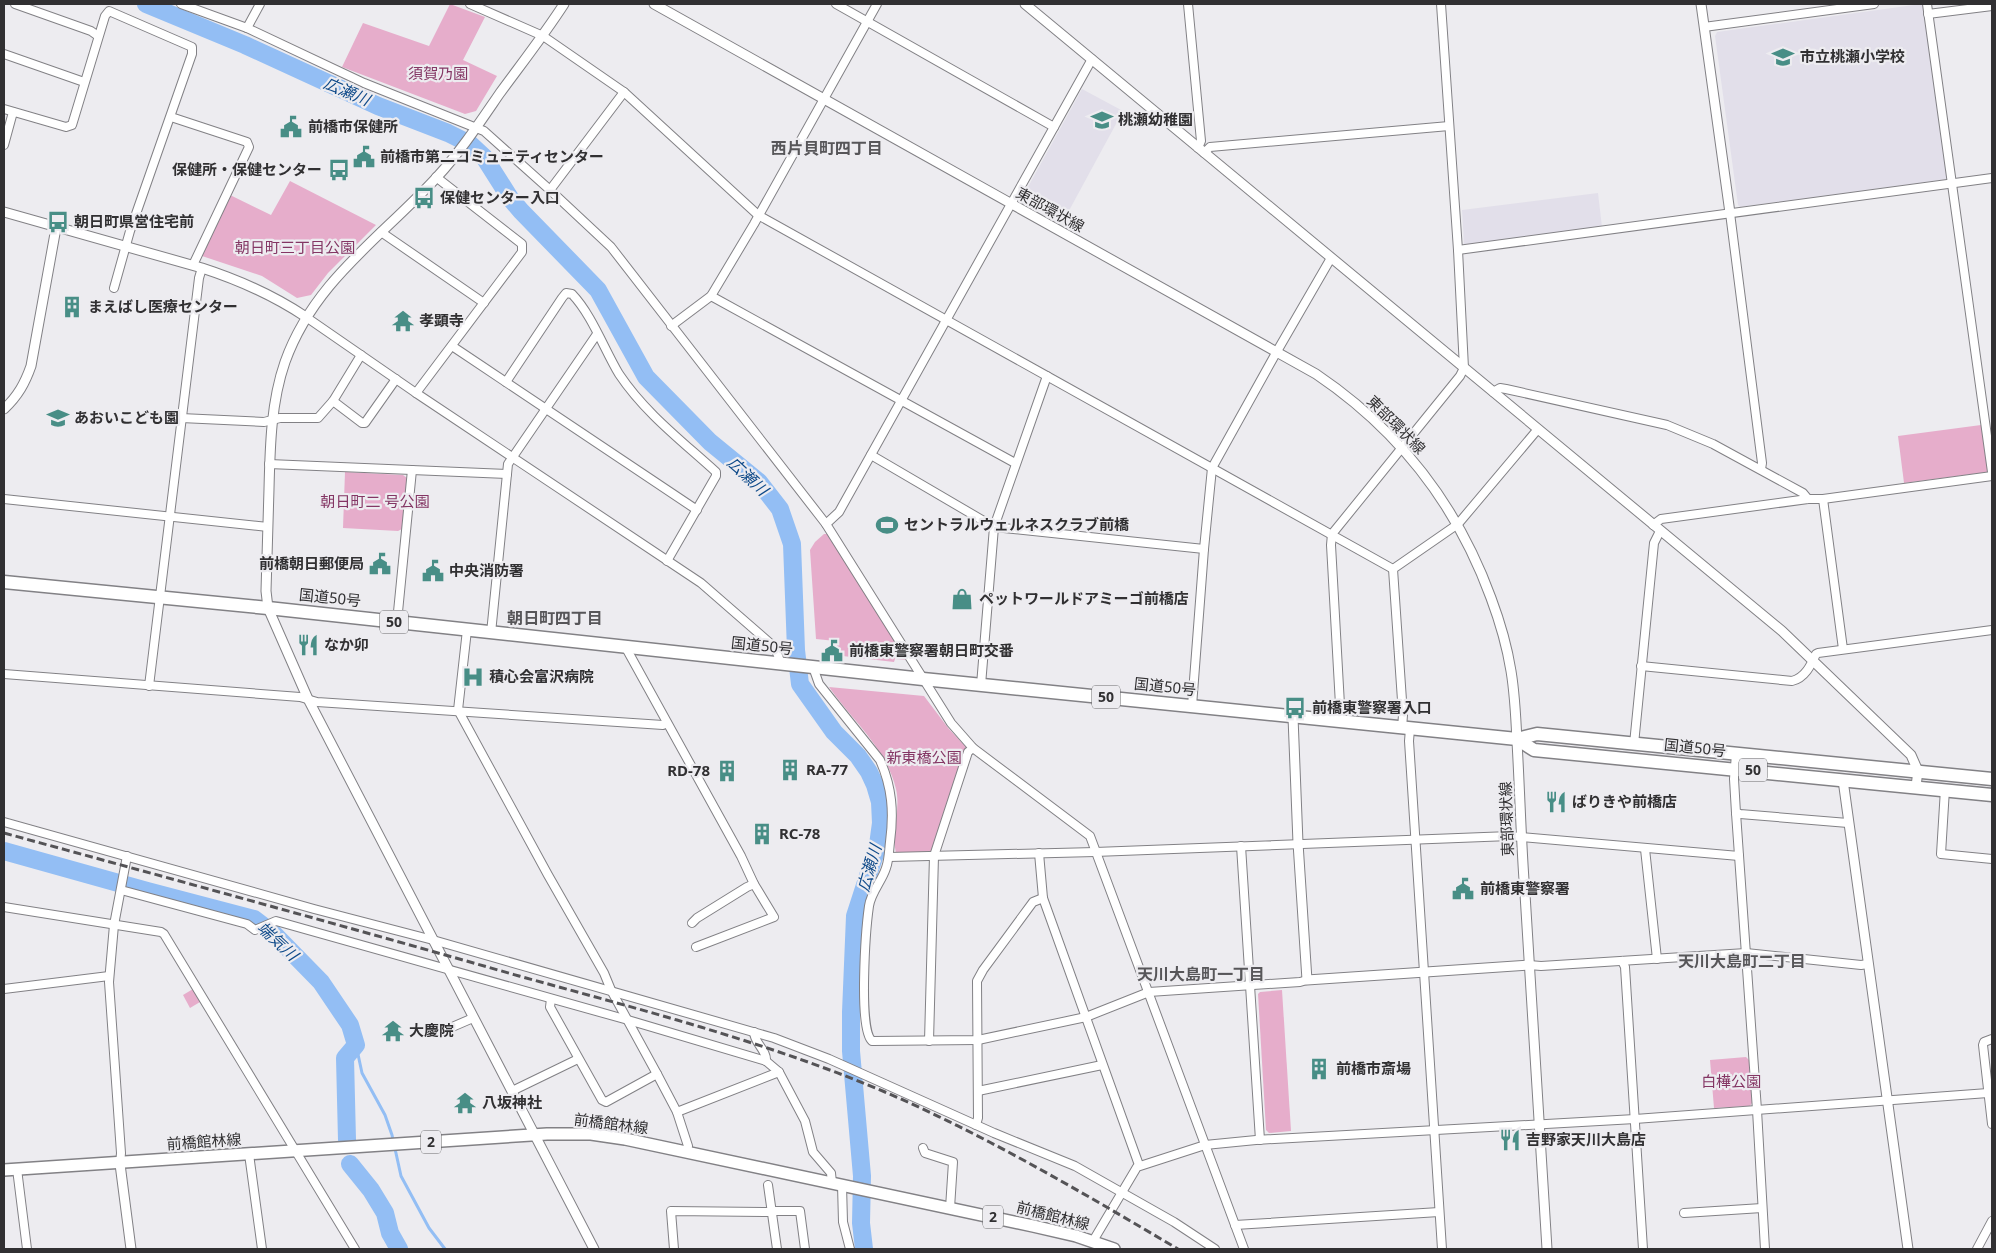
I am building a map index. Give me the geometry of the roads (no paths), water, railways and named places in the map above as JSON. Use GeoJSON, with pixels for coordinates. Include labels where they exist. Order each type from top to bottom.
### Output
{"type":"FeatureCollection","features":[{"type":"Feature","properties":{"kind":"highway","name":"国道50号"},"geometry":{"type":"LineString","coordinates":[[4,582],[268,608],[626,648],[1293,717],[1517,739],[1537,734],[1992,779]]}},
{"type":"Feature","properties":{"kind":"highway","name":"国道50号"},"geometry":{"type":"LineString","coordinates":[[1517,739],[1534,750],[1734,768],[1992,795]]}},
{"type":"Feature","properties":{"kind":"main road","name":"前橋館林線"},"geometry":{"type":"LineString","coordinates":[[4,1170],[120,1164],[535,1135],[590,1134],[687,1152],[1055,1231],[1093,1241],[1114,1249]]}},
{"type":"Feature","properties":{"kind":"street"},"geometry":{"type":"LineString","coordinates":[[15,4],[91,31],[98,36]]}},
{"type":"Feature","properties":{"kind":"street"},"geometry":{"type":"LineString","coordinates":[[181,4],[247,28],[364,83],[484,132],[611,247],[826,524],[950,723],[973,748],[1087,833],[1244,1249]]}},
{"type":"Feature","properties":{"kind":"street"},"geometry":{"type":"LineString","coordinates":[[247,28],[260,4]]}},
{"type":"Feature","properties":{"kind":"street"},"geometry":{"type":"LineString","coordinates":[[470,4],[543,36],[624,92],[758,215],[1393,569]]}},
{"type":"Feature","properties":{"kind":"street"},"geometry":{"type":"LineString","coordinates":[[564,4],[543,36],[461,148],[436,177],[346,265],[306,317],[285,363],[277,390],[270,464],[266,591],[268,608],[308,699],[594,1249]]}},
{"type":"Feature","properties":{"kind":"street","name":"東部環状線"},"geometry":{"type":"LineString","coordinates":[[654,4],[1332,385],[1368,414],[1401,447],[1426,476],[1458,524],[1484,580],[1506,644],[1513,681],[1547,1249]]}},
{"type":"Feature","properties":{"kind":"street"},"geometry":{"type":"LineString","coordinates":[[836,4],[1054,127]]}},
{"type":"Feature","properties":{"kind":"street"},"geometry":{"type":"LineString","coordinates":[[671,326],[712,296],[877,4]]}},
{"type":"Feature","properties":{"kind":"street"},"geometry":{"type":"LineString","coordinates":[[1025,4],[1782,631],[1911,754],[1918,771],[1916,786]]}},
{"type":"Feature","properties":{"kind":"street"},"geometry":{"type":"LineString","coordinates":[[1188,4],[1201,150]]}},
{"type":"Feature","properties":{"kind":"street"},"geometry":{"type":"LineString","coordinates":[[1339,721],[1340,705],[1332,534],[1460,376],[1464,368],[1441,4]]}},
{"type":"Feature","properties":{"kind":"street"},"geometry":{"type":"LineString","coordinates":[[1701,4],[1730,213],[1762,463],[1761,469]]}},
{"type":"Feature","properties":{"kind":"street"},"geometry":{"type":"LineString","coordinates":[[1704,27],[1874,4]]}},
{"type":"Feature","properties":{"kind":"street"},"geometry":{"type":"LineString","coordinates":[[1927,4],[1992,472]]}},
{"type":"Feature","properties":{"kind":"street"},"geometry":{"type":"LineString","coordinates":[[1928,14],[1992,6]]}},
{"type":"Feature","properties":{"kind":"street"},"geometry":{"type":"LineString","coordinates":[[4,109],[66,127],[70,126],[104,16],[109,11],[191,46],[192,54],[126,247],[114,288]]}},
{"type":"Feature","properties":{"kind":"street"},"geometry":{"type":"LineString","coordinates":[[4,54],[84,82]]}},
{"type":"Feature","properties":{"kind":"street"},"geometry":{"type":"LineString","coordinates":[[826,524],[839,512],[1092,59]]}},
{"type":"Feature","properties":{"kind":"street"},"geometry":{"type":"LineString","coordinates":[[550,190],[624,92]]}},
{"type":"Feature","properties":{"kind":"street"},"geometry":{"type":"LineString","coordinates":[[4,145],[14,112]]}},
{"type":"Feature","properties":{"kind":"street"},"geometry":{"type":"LineString","coordinates":[[149,686],[199,278],[198,266],[249,147],[247,142],[171,117]]}},
{"type":"Feature","properties":{"kind":"street"},"geometry":{"type":"LineString","coordinates":[[1201,150],[1449,126]]}},
{"type":"Feature","properties":{"kind":"street"},"geometry":{"type":"LineString","coordinates":[[416,393],[522,252],[522,244],[436,177]]}},
{"type":"Feature","properties":{"kind":"street"},"geometry":{"type":"LineString","coordinates":[[1458,250],[1992,178]]}},
{"type":"Feature","properties":{"kind":"street"},"geometry":{"type":"LineString","coordinates":[[4,212],[198,266],[264,292],[306,317],[717,596],[771,644],[783,664]]}},
{"type":"Feature","properties":{"kind":"street"},"geometry":{"type":"LineString","coordinates":[[4,409],[25,383],[31,366],[56,228]]}},
{"type":"Feature","properties":{"kind":"street"},"geometry":{"type":"LineString","coordinates":[[381,232],[484,303]]}},
{"type":"Feature","properties":{"kind":"street"},"geometry":{"type":"LineString","coordinates":[[1192,706],[1212,468],[1276,352],[1331,258]]}},
{"type":"Feature","properties":{"kind":"street"},"geometry":{"type":"LineString","coordinates":[[506,382],[566,293],[576,297],[620,374],[642,404],[680,441],[716,472],[716,476],[667,561]]}},
{"type":"Feature","properties":{"kind":"street"},"geometry":{"type":"LineString","coordinates":[[712,296],[1015,463]]}},
{"type":"Feature","properties":{"kind":"street"},"geometry":{"type":"LineString","coordinates":[[491,633],[508,464],[597,334]]}},
{"type":"Feature","properties":{"kind":"street"},"geometry":{"type":"LineString","coordinates":[[452,346],[697,510]]}},
{"type":"Feature","properties":{"kind":"street"},"geometry":{"type":"LineString","coordinates":[[181,418],[264,422],[318,418],[333,401],[361,355]]}},
{"type":"Feature","properties":{"kind":"street"},"geometry":{"type":"LineString","coordinates":[[981,685],[994,526],[1047,376]]}},
{"type":"Feature","properties":{"kind":"street"},"geometry":{"type":"LineString","coordinates":[[333,401],[362,423],[365,423],[396,379]]}},
{"type":"Feature","properties":{"kind":"street"},"geometry":{"type":"LineString","coordinates":[[1493,392],[1500,388],[1506,389],[1666,425],[1706,440],[1806,494],[1808,499]]}},
{"type":"Feature","properties":{"kind":"street"},"geometry":{"type":"LineString","coordinates":[[1393,569],[1458,524],[1538,429]]}},
{"type":"Feature","properties":{"kind":"street"},"geometry":{"type":"LineString","coordinates":[[871,455],[994,526],[1204,549]]}},
{"type":"Feature","properties":{"kind":"street"},"geometry":{"type":"LineString","coordinates":[[270,464],[507,474]]}},
{"type":"Feature","properties":{"kind":"street"},"geometry":{"type":"LineString","coordinates":[[397,622],[412,470]]}},
{"type":"Feature","properties":{"kind":"street"},"geometry":{"type":"LineString","coordinates":[[1653,525],[1661,519],[1992,476]]}},
{"type":"Feature","properties":{"kind":"street"},"geometry":{"type":"LineString","coordinates":[[1823,499],[1843,649]]}},
{"type":"Feature","properties":{"kind":"street"},"geometry":{"type":"LineString","coordinates":[[4,500],[268,527]]}},
{"type":"Feature","properties":{"kind":"street"},"geometry":{"type":"LineString","coordinates":[[1634,744],[1654,543],[1660,531]]}},
{"type":"Feature","properties":{"kind":"street"},"geometry":{"type":"LineString","coordinates":[[1393,569],[1408,741],[1442,1249]]}},
{"type":"Feature","properties":{"kind":"street"},"geometry":{"type":"LineString","coordinates":[[467,630],[458,710],[604,973],[611,990],[677,1112],[688,1146],[687,1152]]}},
{"type":"Feature","properties":{"kind":"street"},"geometry":{"type":"LineString","coordinates":[[1642,666],[1792,681],[1798,679],[1812,666],[1818,653],[1992,630]]}},
{"type":"Feature","properties":{"kind":"street"},"geometry":{"type":"LineString","coordinates":[[626,648],[741,856],[754,884],[774,917],[696,947]]}},
{"type":"Feature","properties":{"kind":"street"},"geometry":{"type":"LineString","coordinates":[[812,667],[819,684],[872,749],[886,773],[892,804],[889,857],[886,868],[870,900],[864,969],[868,1036],[870,1040],[876,1042],[978,1040],[1086,1017],[1148,992],[1529,965],[1541,966],[1746,953],[1861,965],[1868,964]]}},
{"type":"Feature","properties":{"kind":"street"},"geometry":{"type":"LineString","coordinates":[[4,674],[308,699],[317,702],[663,725],[667,723]]}},
{"type":"Feature","properties":{"kind":"street"},"geometry":{"type":"LineString","coordinates":[[1293,717],[1298,843],[1307,980]]}},
{"type":"Feature","properties":{"kind":"street"},"geometry":{"type":"LineString","coordinates":[[929,1041],[934,856],[968,752],[973,748]]}},
{"type":"Feature","properties":{"kind":"street"},"geometry":{"type":"LineString","coordinates":[[1736,754],[1734,768],[1736,812],[1765,1249]]}},
{"type":"Feature","properties":{"kind":"street"},"geometry":{"type":"LineString","coordinates":[[1843,780],[1908,1249]]}},
{"type":"Feature","properties":{"kind":"street"},"geometry":{"type":"LineString","coordinates":[[1945,789],[1941,854],[1992,860]]}},
{"type":"Feature","properties":{"kind":"street"},"geometry":{"type":"LineString","coordinates":[[1736,812],[1740,814],[1848,823]]}},
{"type":"Feature","properties":{"kind":"street"},"geometry":{"type":"LineString","coordinates":[[4,822],[314,909],[433,940],[754,1032],[829,1059],[976,1125],[1076,1166],[1174,1222],[1215,1249]]}},
{"type":"Feature","properties":{"kind":"street"},"geometry":{"type":"LineString","coordinates":[[889,857],[1095,852],[1521,836],[1645,849],[1739,856]]}},
{"type":"Feature","properties":{"kind":"street"},"geometry":{"type":"LineString","coordinates":[[1241,846],[1260,1140]]}},
{"type":"Feature","properties":{"kind":"street"},"geometry":{"type":"LineString","coordinates":[[1645,849],[1658,959]]}},
{"type":"Feature","properties":{"kind":"street"},"geometry":{"type":"LineString","coordinates":[[1039,853],[1043,898],[1139,1165]]}},
{"type":"Feature","properties":{"kind":"street"},"geometry":{"type":"LineString","coordinates":[[128,856],[114,924],[109,976],[121,1153],[120,1164],[131,1249]]}},
{"type":"Feature","properties":{"kind":"street"},"geometry":{"type":"LineString","coordinates":[[692,924],[697,918],[754,884]]}},
{"type":"Feature","properties":{"kind":"street"},"geometry":{"type":"LineString","coordinates":[[121,888],[247,924],[256,930],[276,921],[628,1020],[766,1061],[779,1072],[805,1121],[813,1152],[842,1185],[843,1222],[850,1249]]}},
{"type":"Feature","properties":{"kind":"street"},"geometry":{"type":"LineString","coordinates":[[976,1125],[978,1118],[977,981],[1033,902],[1043,898]]}},
{"type":"Feature","properties":{"kind":"street"},"geometry":{"type":"LineString","coordinates":[[4,907],[114,924],[164,934],[355,1249]]}},
{"type":"Feature","properties":{"kind":"street"},"geometry":{"type":"LineString","coordinates":[[1622,961],[1625,967],[1643,1249]]}},
{"type":"Feature","properties":{"kind":"street"},"geometry":{"type":"LineString","coordinates":[[4,989],[109,976]]}},
{"type":"Feature","properties":{"kind":"street"},"geometry":{"type":"LineString","coordinates":[[551,999],[550,1007],[602,1100],[606,1102],[657,1074]]}},
{"type":"Feature","properties":{"kind":"street"},"geometry":{"type":"LineString","coordinates":[[436,1034],[473,1018]]}},
{"type":"Feature","properties":{"kind":"street"},"geometry":{"type":"LineString","coordinates":[[754,1032],[754,1038],[766,1056],[766,1061]]}},
{"type":"Feature","properties":{"kind":"street"},"geometry":{"type":"LineString","coordinates":[[1992,1039],[1984,1042],[1983,1045],[1992,1124]]}},
{"type":"Feature","properties":{"kind":"street"},"geometry":{"type":"LineString","coordinates":[[512,1091],[578,1059]]}},
{"type":"Feature","properties":{"kind":"street"},"geometry":{"type":"LineString","coordinates":[[978,1091],[1102,1064]]}},
{"type":"Feature","properties":{"kind":"street"},"geometry":{"type":"LineString","coordinates":[[677,1112],[779,1072]]}},
{"type":"Feature","properties":{"kind":"street"},"geometry":{"type":"LineString","coordinates":[[1093,1241],[1139,1165],[1205,1145],[1260,1140],[1635,1119],[1988,1093]]}},
{"type":"Feature","properties":{"kind":"street"},"geometry":{"type":"LineString","coordinates":[[923,1148],[925,1153],[957,1163],[950,1208]]}},
{"type":"Feature","properties":{"kind":"street"},"geometry":{"type":"LineString","coordinates":[[249,1154],[262,1249]]}},
{"type":"Feature","properties":{"kind":"street"},"geometry":{"type":"LineString","coordinates":[[17,1169],[27,1249]]}},
{"type":"Feature","properties":{"kind":"street"},"geometry":{"type":"LineString","coordinates":[[768,1185],[777,1249]]}},
{"type":"Feature","properties":{"kind":"street"},"geometry":{"type":"LineString","coordinates":[[1684,1213],[1762,1208]]}},
{"type":"Feature","properties":{"kind":"street"},"geometry":{"type":"LineString","coordinates":[[674,1249],[671,1211],[800,1211],[805,1249]]}},
{"type":"Feature","properties":{"kind":"street"},"geometry":{"type":"LineString","coordinates":[[1235,1225],[1439,1212]]}},
{"type":"Feature","properties":{"kind":"street"},"geometry":{"type":"LineString","coordinates":[[1977,1249],[1992,1221]]}},
{"type":"Feature","properties":{"kind":"waterway","name":"広瀬川"},"geometry":{"type":"LineString","coordinates":[[146,4],[245,45],[378,106],[448,133],[470,144],[484,157],[510,198],[521,211],[598,290],[646,377],[710,442],[759,482],[780,509],[792,544],[796,650],[800,684],[834,732],[858,756],[869,772],[880,802],[881,823],[878,845],[855,916],[851,1012],[851,1051],[862,1176],[861,1223],[864,1249]]}},
{"type":"Feature","properties":{"kind":"waterway","name":"端気川"},"geometry":{"type":"LineString","coordinates":[[4,851],[254,919],[275,935],[321,982],[350,1025],[356,1045],[345,1058],[347,1140]]}},
{"type":"Feature","properties":{"kind":"waterway"},"geometry":{"type":"LineString","coordinates":[[356,1045],[362,1073],[385,1115],[392,1135],[401,1176],[429,1228],[445,1249]]}},
{"type":"Feature","properties":{"kind":"waterway","name":"端気川"},"geometry":{"type":"LineString","coordinates":[[350,1164],[371,1190],[385,1213],[390,1233],[399,1249]]}},
{"type":"Feature","properties":{"kind":"railway"},"geometry":{"type":"LineString","coordinates":[[4,833],[658,1014],[750,1042],[840,1074],[923,1109],[997,1146],[1070,1186],[1178,1249]]}},
{"type":"Feature","properties":{"kind":"place","name":"市立桃瀬小学校"},"geometry":{"type":"Point","coordinates":[1783,57]}},
{"type":"Feature","properties":{"kind":"place","name":"桃瀬幼稚園"},"geometry":{"type":"Point","coordinates":[1102,120]}},
{"type":"Feature","properties":{"kind":"place","name":"前橋市保健所"},"geometry":{"type":"Point","coordinates":[291,127]}},
{"type":"Feature","properties":{"kind":"place","name":"前橋市第二コミュニティセンター"},"geometry":{"type":"Point","coordinates":[364,157]}},
{"type":"Feature","properties":{"kind":"place","name":"保健所・保健センター"},"geometry":{"type":"Point","coordinates":[339,170]}},
{"type":"Feature","properties":{"kind":"place","name":"保健センター入口"},"geometry":{"type":"Point","coordinates":[424,198]}},
{"type":"Feature","properties":{"kind":"place","name":"朝日町県営住宅前"},"geometry":{"type":"Point","coordinates":[58,222]}},
{"type":"Feature","properties":{"kind":"place","name":"まえばし医療センター"},"geometry":{"type":"Point","coordinates":[72,307]}},
{"type":"Feature","properties":{"kind":"place","name":"孝顕寺"},"geometry":{"type":"Point","coordinates":[403,321]}},
{"type":"Feature","properties":{"kind":"place","name":"あおいこども園"},"geometry":{"type":"Point","coordinates":[58,418]}},
{"type":"Feature","properties":{"kind":"place","name":"セントラルウェルネスクラブ前橋"},"geometry":{"type":"Point","coordinates":[887,525]}},
{"type":"Feature","properties":{"kind":"place","name":"前橋朝日郵便局"},"geometry":{"type":"Point","coordinates":[380,564]}},
{"type":"Feature","properties":{"kind":"place","name":"中央消防署"},"geometry":{"type":"Point","coordinates":[433,571]}},
{"type":"Feature","properties":{"kind":"place","name":"ペットワールドアミーゴ前橋店"},"geometry":{"type":"Point","coordinates":[962,599]}},
{"type":"Feature","properties":{"kind":"place","name":"なか卯"},"geometry":{"type":"Point","coordinates":[308,645]}},
{"type":"Feature","properties":{"kind":"place","name":"前橋東警察署朝日町交番"},"geometry":{"type":"Point","coordinates":[832,651]}},
{"type":"Feature","properties":{"kind":"place","name":"積心会富沢病院"},"geometry":{"type":"Point","coordinates":[473,677]}},
{"type":"Feature","properties":{"kind":"place","name":"前橋東警察署入口"},"geometry":{"type":"Point","coordinates":[1295,708]}},
{"type":"Feature","properties":{"kind":"place","name":"RA-77"},"geometry":{"type":"Point","coordinates":[790,770]}},
{"type":"Feature","properties":{"kind":"place","name":"RD-78"},"geometry":{"type":"Point","coordinates":[727,771]}},
{"type":"Feature","properties":{"kind":"place","name":"ばりきや前橋店"},"geometry":{"type":"Point","coordinates":[1556,802]}},
{"type":"Feature","properties":{"kind":"place","name":"RC-78"},"geometry":{"type":"Point","coordinates":[762,834]}},
{"type":"Feature","properties":{"kind":"place","name":"前橋東警察署"},"geometry":{"type":"Point","coordinates":[1463,889]}},
{"type":"Feature","properties":{"kind":"place","name":"大慶院"},"geometry":{"type":"Point","coordinates":[393,1031]}},
{"type":"Feature","properties":{"kind":"place","name":"前橋市斎場"},"geometry":{"type":"Point","coordinates":[1319,1069]}},
{"type":"Feature","properties":{"kind":"place","name":"八坂神社"},"geometry":{"type":"Point","coordinates":[465,1103]}},
{"type":"Feature","properties":{"kind":"place","name":"吉野家天川大島店"},"geometry":{"type":"Point","coordinates":[1510,1140]}},
{"type":"Feature","properties":{"kind":"district","name":"西片貝町四丁目"},"geometry":{"type":"Point","coordinates":[827,148]}},
{"type":"Feature","properties":{"kind":"district","name":"朝日町四丁目"},"geometry":{"type":"Point","coordinates":[555,618]}},
{"type":"Feature","properties":{"kind":"district","name":"天川大島町二丁目"},"geometry":{"type":"Point","coordinates":[1742,961]}},
{"type":"Feature","properties":{"kind":"district","name":"天川大島町一丁目"},"geometry":{"type":"Point","coordinates":[1201,974]}},
{"type":"Feature","properties":{"kind":"park label","name":"須賀乃園"},"geometry":{"type":"Point","coordinates":[438,74]}},
{"type":"Feature","properties":{"kind":"park label","name":"朝日町三丁目公園"},"geometry":{"type":"Point","coordinates":[295,248]}},
{"type":"Feature","properties":{"kind":"park label","name":"朝日町二 号公園"},"geometry":{"type":"Point","coordinates":[375,502]}},
{"type":"Feature","properties":{"kind":"park label","name":"新東橋公園"},"geometry":{"type":"Point","coordinates":[924,758]}},
{"type":"Feature","properties":{"kind":"park label","name":"白樺公園"},"geometry":{"type":"Point","coordinates":[1731,1082]}}]}
